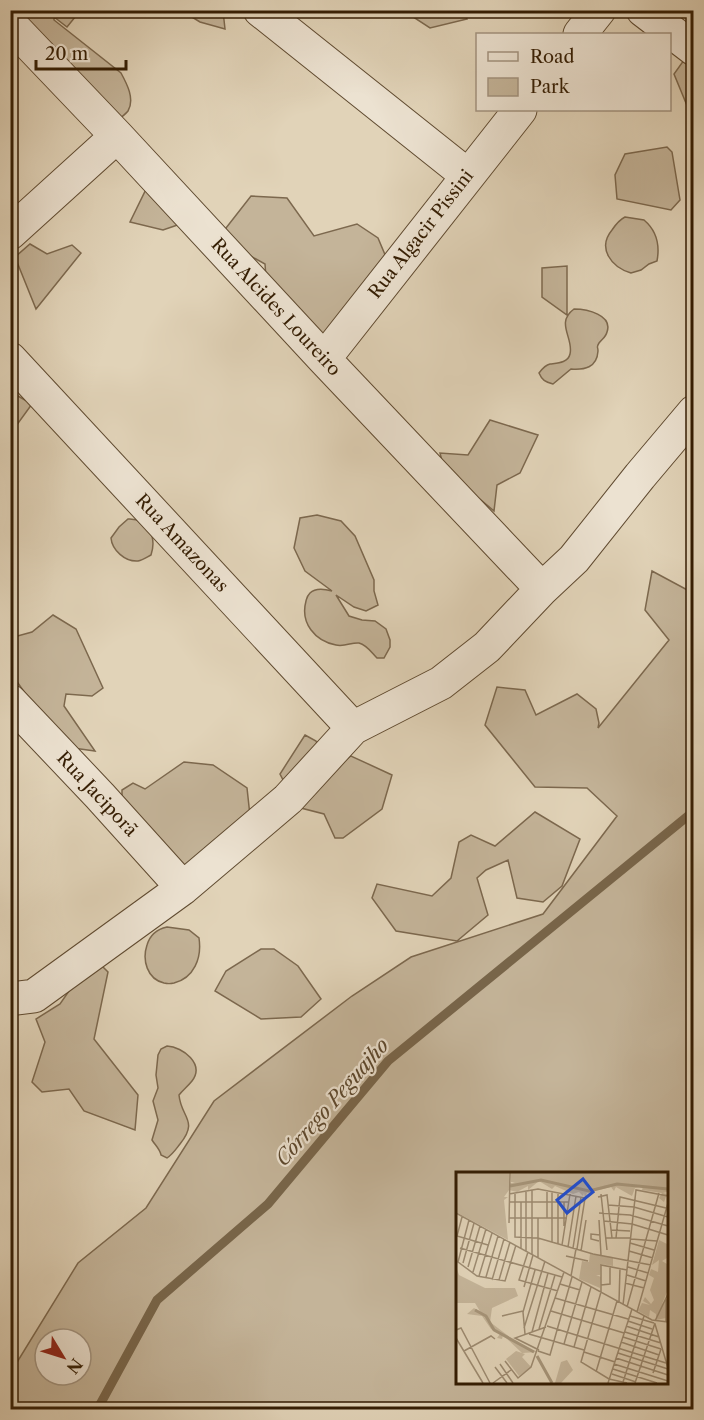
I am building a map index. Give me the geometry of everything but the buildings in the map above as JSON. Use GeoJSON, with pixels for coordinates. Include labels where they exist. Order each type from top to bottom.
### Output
{"type":"FeatureCollection","features":[{"type":"Feature","properties":{"kind":"street"},"geometry":{"type":"LineString","coordinates":[[260,10],[467,175]]}},
{"type":"Feature","properties":{"kind":"street"},"geometry":{"type":"LineString","coordinates":[[581,33],[599,10]]}},
{"type":"Feature","properties":{"kind":"street"},"geometry":{"type":"LineString","coordinates":[[643,10],[693,50]]}},
{"type":"Feature","properties":{"kind":"street","name":"Rua Alcides Loureiro"},"geometry":{"type":"LineString","coordinates":[[10,24],[542,589]]}},
{"type":"Feature","properties":{"kind":"street","name":"Rua Algacir Pissini"},"geometry":{"type":"LineString","coordinates":[[324,359],[519,111]]}},
{"type":"Feature","properties":{"kind":"street"},"geometry":{"type":"LineString","coordinates":[[10,233],[117,136]]}},
{"type":"Feature","properties":{"kind":"street","name":"Rua Amazonas"},"geometry":{"type":"LineString","coordinates":[[10,359],[353,728]]}},
{"type":"Feature","properties":{"kind":"street"},"geometry":{"type":"LineString","coordinates":[[22,998],[183,888],[288,799],[353,728],[441,683],[487,646],[542,589],[574,560],[693,412]]}},
{"type":"Feature","properties":{"kind":"street","name":"Rua Jaciporã"},"geometry":{"type":"LineString","coordinates":[[10,701],[183,888]]}},
{"type":"Feature","properties":{"kind":"green space"},"geometry":{"type":"Polygon","coordinates":[[[10,11],[80,11],[67,27],[54,17],[54,20],[121,73],[128,87],[131,102],[127,112],[117,121],[10,11]]]}},
{"type":"Feature","properties":{"kind":"green space"},"geometry":{"type":"Polygon","coordinates":[[[182,11],[223,11],[225,29],[200,22],[182,11]]]}},
{"type":"Feature","properties":{"kind":"green space"},"geometry":{"type":"Polygon","coordinates":[[[404,11],[463,11],[467,19],[430,28],[404,11]]]}},
{"type":"Feature","properties":{"kind":"green space"},"geometry":{"type":"Polygon","coordinates":[[[689,53],[693,56],[693,98],[688,108],[674,74],[689,53]]]}},
{"type":"Feature","properties":{"kind":"green space"},"geometry":{"type":"Polygon","coordinates":[[[667,147],[672,152],[680,200],[671,210],[617,199],[615,175],[625,154],[667,147]]]}},
{"type":"Feature","properties":{"kind":"green space"},"geometry":{"type":"Polygon","coordinates":[[[154,173],[189,221],[163,230],[130,222],[154,173]]]}},
{"type":"Feature","properties":{"kind":"green space"},"geometry":{"type":"Polygon","coordinates":[[[251,196],[287,198],[314,236],[357,224],[378,238],[386,257],[330,337],[268,306],[265,264],[227,243],[226,228],[251,196]]]}},
{"type":"Feature","properties":{"kind":"green space"},"geometry":{"type":"Polygon","coordinates":[[[625,217],[644,220],[655,234],[658,244],[657,261],[631,273],[612,262],[606,250],[608,237],[616,224],[625,217]]]}},
{"type":"Feature","properties":{"kind":"green space"},"geometry":{"type":"Polygon","coordinates":[[[30,244],[47,254],[72,245],[81,253],[36,309],[15,257],[30,244]]]}},
{"type":"Feature","properties":{"kind":"green space"},"geometry":{"type":"Polygon","coordinates":[[[567,266],[567,315],[542,297],[542,268],[567,266]]]}},
{"type":"Feature","properties":{"kind":"green space"},"geometry":{"type":"Polygon","coordinates":[[[574,309],[585,310],[603,317],[608,326],[606,334],[599,343],[595,361],[589,367],[571,369],[553,384],[543,379],[539,373],[547,365],[562,362],[569,357],[571,348],[565,325],[569,314],[574,309]]]}},
{"type":"Feature","properties":{"kind":"green space"},"geometry":{"type":"Polygon","coordinates":[[[11,392],[32,404],[11,433],[11,392]]]}},
{"type":"Feature","properties":{"kind":"green space"},"geometry":{"type":"Polygon","coordinates":[[[490,420],[538,435],[520,473],[497,485],[494,511],[444,469],[440,453],[468,455],[490,420]]]}},
{"type":"Feature","properties":{"kind":"green space"},"geometry":{"type":"Polygon","coordinates":[[[317,515],[341,521],[355,536],[374,580],[378,605],[366,611],[354,607],[336,595],[349,616],[375,621],[386,629],[390,647],[384,658],[377,658],[367,647],[359,643],[339,645],[328,643],[316,635],[307,624],[305,609],[308,595],[318,589],[332,591],[305,571],[294,548],[300,518],[317,515]]]}},
{"type":"Feature","properties":{"kind":"green space"},"geometry":{"type":"Polygon","coordinates":[[[128,519],[146,525],[152,535],[151,555],[140,561],[128,560],[117,551],[112,542],[111,538],[128,519]]]}},
{"type":"Feature","properties":{"kind":"green space"},"geometry":{"type":"Polygon","coordinates":[[[652,571],[693,593],[693,1409],[11,1409],[11,1372],[33,1336],[33,1387],[93,1387],[93,1327],[39,1327],[78,1263],[146,1208],[214,1101],[352,996],[411,957],[543,914],[617,816],[587,788],[535,787],[485,725],[497,687],[525,690],[536,715],[577,694],[596,709],[598,728],[669,640],[645,610],[652,571]]]}},
{"type":"Feature","properties":{"kind":"green space"},"geometry":{"type":"Polygon","coordinates":[[[53,615],[76,629],[103,688],[92,696],[66,694],[64,706],[95,751],[73,748],[36,709],[11,673],[10,638],[32,632],[53,615]]]}},
{"type":"Feature","properties":{"kind":"green space"},"geometry":{"type":"Polygon","coordinates":[[[305,735],[316,741],[329,771],[351,756],[392,775],[382,809],[343,838],[335,838],[324,814],[297,807],[280,774],[305,735]]]}},
{"type":"Feature","properties":{"kind":"green space"},"geometry":{"type":"Polygon","coordinates":[[[184,762],[213,765],[247,788],[251,825],[196,878],[122,818],[122,790],[133,783],[145,789],[184,762]]]}},
{"type":"Feature","properties":{"kind":"green space"},"geometry":{"type":"Polygon","coordinates":[[[535,812],[580,839],[562,886],[543,902],[517,898],[508,860],[486,870],[477,878],[488,915],[457,941],[396,931],[372,898],[377,884],[432,896],[451,878],[459,842],[471,835],[495,846],[535,812]]]}},
{"type":"Feature","properties":{"kind":"green space"},"geometry":{"type":"Polygon","coordinates":[[[167,927],[189,930],[199,938],[200,945],[198,960],[191,972],[187,977],[169,984],[153,977],[147,968],[145,957],[152,935],[167,927]]]}},
{"type":"Feature","properties":{"kind":"green space"},"geometry":{"type":"Polygon","coordinates":[[[261,949],[274,949],[298,966],[321,999],[301,1017],[261,1019],[215,991],[226,971],[261,949]]]}},
{"type":"Feature","properties":{"kind":"green space"},"geometry":{"type":"Polygon","coordinates":[[[98,962],[108,972],[94,1039],[138,1095],[135,1130],[84,1111],[69,1089],[42,1092],[32,1082],[45,1042],[36,1019],[60,1004],[85,968],[98,962]]]}},
{"type":"Feature","properties":{"kind":"green space"},"geometry":{"type":"Polygon","coordinates":[[[167,1046],[185,1053],[196,1068],[192,1081],[179,1095],[189,1124],[188,1129],[180,1144],[167,1158],[161,1155],[152,1140],[158,1120],[153,1101],[158,1088],[156,1075],[158,1055],[161,1049],[167,1046]]]}},
{"type":"Feature","properties":{"kind":"waterway","name":"Córrego Peguajho"},"geometry":{"type":"LineString","coordinates":[[97,1410],[157,1300],[268,1204],[388,1061],[694,811]]}}]}
